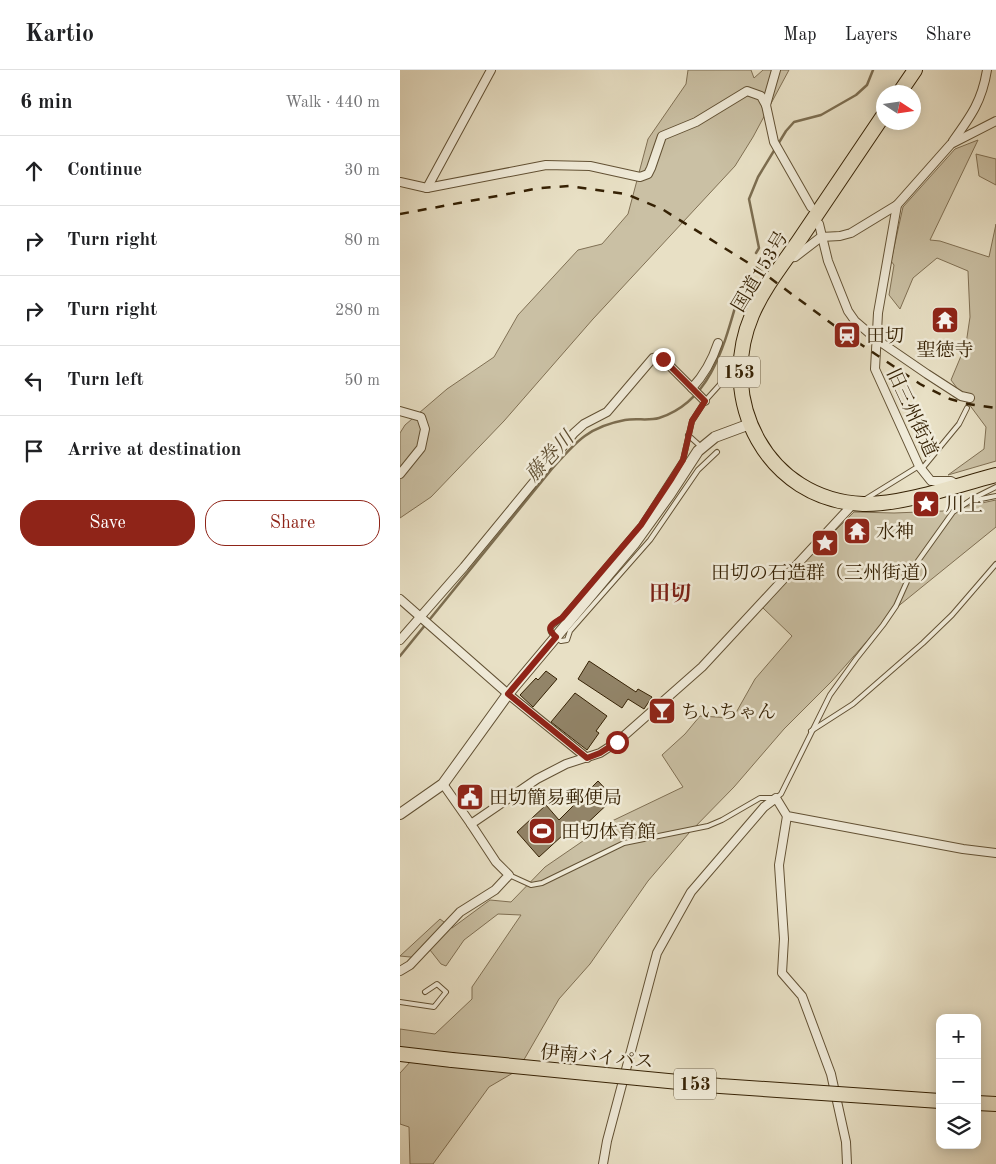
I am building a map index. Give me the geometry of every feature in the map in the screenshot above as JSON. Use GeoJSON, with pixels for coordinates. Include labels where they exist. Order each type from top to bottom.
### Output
{"type":"FeatureCollection","features":[{"type":"Feature","properties":{"kind":"highway"},"geometry":{"type":"LineString","coordinates":[[905,85],[915,70]]}},
{"type":"Feature","properties":{"kind":"highway","name":"国道153号"},"geometry":{"type":"LineString","coordinates":[[876,128],[786,258],[755,308],[743,342],[739,368],[741,391],[750,424],[766,452],[789,477],[813,492],[835,499],[873,504],[903,500],[996,475]]}},
{"type":"Feature","properties":{"kind":"highway","name":"伊南バイパス"},"geometry":{"type":"LineString","coordinates":[[400,1054],[720,1086],[936,1101]]}},
{"type":"Feature","properties":{"kind":"highway"},"geometry":{"type":"LineString","coordinates":[[981,1103],[996,1104]]}},
{"type":"Feature","properties":{"kind":"street"},"geometry":{"type":"LineString","coordinates":[[427,188],[491,70]]}},
{"type":"Feature","properties":{"kind":"street"},"geometry":{"type":"LineString","coordinates":[[766,105],[776,70]]}},
{"type":"Feature","properties":{"kind":"street"},"geometry":{"type":"LineString","coordinates":[[786,258],[794,257],[821,238],[851,233],[897,205],[951,144],[975,111],[988,70]]}},
{"type":"Feature","properties":{"kind":"street"},"geometry":{"type":"LineString","coordinates":[[400,182],[427,188],[546,165],[569,164],[590,166],[640,177],[648,174],[662,136],[696,122],[747,91],[761,96],[766,105],[774,142],[811,208]]}},
{"type":"Feature","properties":{"kind":"street"},"geometry":{"type":"LineString","coordinates":[[951,144],[996,121]]}},
{"type":"Feature","properties":{"kind":"street","name":"旧三州街道"},"geometry":{"type":"LineString","coordinates":[[897,205],[880,301],[875,368],[920,468],[931,481],[952,481],[958,485]]}},
{"type":"Feature","properties":{"kind":"street"},"geometry":{"type":"LineString","coordinates":[[818,224],[828,261],[848,311],[855,321],[876,339],[927,374],[961,396],[970,398]]}},
{"type":"Feature","properties":{"kind":"street"},"geometry":{"type":"LineString","coordinates":[[693,388],[703,376],[712,360],[718,343]]}},
{"type":"Feature","properties":{"kind":"street"},"geometry":{"type":"LineString","coordinates":[[400,640],[464,567],[574,433],[607,412],[654,358],[659,357],[663,359],[703,399]]}},
{"type":"Feature","properties":{"kind":"street"},"geometry":{"type":"LineString","coordinates":[[400,411],[421,417],[425,429],[420,448],[400,474]]}},
{"type":"Feature","properties":{"kind":"street"},"geometry":{"type":"LineString","coordinates":[[400,814],[443,784],[508,694],[634,544],[698,451],[715,436],[750,424]]}},
{"type":"Feature","properties":{"kind":"street"},"geometry":{"type":"LineString","coordinates":[[471,824],[537,778],[566,764],[600,753],[617,742],[702,667],[858,503]]}},
{"type":"Feature","properties":{"kind":"street"},"geometry":{"type":"LineString","coordinates":[[400,599],[508,694],[587,758]]}},
{"type":"Feature","properties":{"kind":"street"},"geometry":{"type":"LineString","coordinates":[[400,971],[410,965],[460,912],[495,890],[509,875],[496,862],[443,784]]}},
{"type":"Feature","properties":{"kind":"street"},"geometry":{"type":"LineString","coordinates":[[603,1164],[607,1142],[658,953],[691,892],[764,807],[776,798],[787,816],[778,865],[784,939],[782,973],[802,996],[830,1074],[846,1142],[847,1164]]}},
{"type":"Feature","properties":{"kind":"street"},"geometry":{"type":"LineString","coordinates":[[787,816],[963,849],[996,853]]}},
{"type":"Feature","properties":{"kind":"lane"},"geometry":{"type":"LineString","coordinates":[[717,452],[709,454],[688,488],[650,540],[570,630],[567,640],[561,641],[551,633],[550,626],[552,623],[562,618],[641,525],[683,460],[692,421],[703,399],[732,371]]}},
{"type":"Feature","properties":{"kind":"lane"},"geometry":{"type":"LineString","coordinates":[[858,503],[920,468],[959,424],[967,408]]}},
{"type":"Feature","properties":{"kind":"lane"},"geometry":{"type":"LineString","coordinates":[[688,436],[698,444]]}},
{"type":"Feature","properties":{"kind":"lane"},"geometry":{"type":"LineString","coordinates":[[509,875],[531,884],[542,883],[624,843],[708,826],[760,798],[776,798],[781,794],[830,695],[896,606],[913,568],[953,512],[972,499],[996,487]]}},
{"type":"Feature","properties":{"kind":"lane"},"geometry":{"type":"LineString","coordinates":[[972,499],[996,496]]}},
{"type":"Feature","properties":{"kind":"lane"},"geometry":{"type":"LineString","coordinates":[[811,732],[853,704],[923,643],[952,615],[996,564]]}},
{"type":"Feature","properties":{"kind":"lane"},"geometry":{"type":"LineString","coordinates":[[400,1002],[434,1006],[446,992],[437,984],[425,992]]}},
{"type":"Feature","properties":{"kind":"shaded area"},"geometry":{"type":"Polygon","coordinates":[[[688,70],[751,70],[754,78],[763,70],[789,70],[735,166],[593,319],[504,421],[431,497],[400,518],[400,433],[405,425],[447,389],[494,357],[518,315],[578,250],[602,244],[628,214],[648,139],[686,84],[688,70]]]}},
{"type":"Feature","properties":{"kind":"shaded area"},"geometry":{"type":"Polygon","coordinates":[[[978,140],[930,240],[940,241],[989,257],[996,224],[996,461],[948,475],[984,449],[986,427],[951,380],[966,344],[970,317],[968,271],[937,258],[913,278],[900,309],[889,295],[894,265],[891,261],[903,207],[955,149],[978,140]]]}},
{"type":"Feature","properties":{"kind":"shaded area"},"geometry":{"type":"Polygon","coordinates":[[[976,154],[996,159],[996,185],[979,176],[976,154]]]}},
{"type":"Feature","properties":{"kind":"shaded area"},"geometry":{"type":"Polygon","coordinates":[[[996,500],[996,527],[896,608],[832,681],[784,729],[734,787],[689,833],[648,881],[590,964],[559,999],[518,1070],[489,1087],[433,1164],[410,1164],[409,1127],[400,1124],[400,1073],[421,1050],[400,1047],[400,1029],[435,1034],[472,999],[472,987],[521,915],[498,914],[464,940],[446,966],[441,964],[430,950],[420,958],[400,956],[440,919],[452,928],[490,900],[511,902],[545,867],[612,821],[683,787],[662,755],[685,734],[700,716],[733,718],[755,679],[792,636],[763,608],[805,561],[854,512],[944,511],[996,500]]]}},
{"type":"Feature","properties":{"kind":"building"},"geometry":{"type":"Polygon","coordinates":[[[589,661],[636,692],[638,689],[652,697],[644,709],[628,699],[622,708],[578,679],[589,661]]]}},
{"type":"Feature","properties":{"kind":"building"},"geometry":{"type":"Polygon","coordinates":[[[546,671],[557,679],[533,707],[520,695],[536,678],[538,680],[546,671]]]}},
{"type":"Feature","properties":{"kind":"building"},"geometry":{"type":"Polygon","coordinates":[[[575,693],[607,716],[596,731],[599,733],[587,750],[551,722],[575,693]]]}},
{"type":"Feature","properties":{"kind":"building"},"geometry":{"type":"Polygon","coordinates":[[[598,781],[614,798],[580,830],[575,824],[539,857],[517,832],[546,805],[559,820],[598,781]]]}},
{"type":"Feature","properties":{"kind":"building"},"geometry":{"type":"Polygon","coordinates":[[[469,786],[480,797],[472,805],[466,802],[460,795],[469,786]]]}},
{"type":"Feature","properties":{"kind":"waterway","name":"藤巻川"},"geometry":{"type":"LineString","coordinates":[[756,253],[759,248],[749,199],[758,177],[786,131],[794,122],[821,115],[856,95],[867,85],[873,70]]}},
{"type":"Feature","properties":{"kind":"waterway","name":"藤巻川"},"geometry":{"type":"LineString","coordinates":[[400,656],[551,470],[575,444],[591,432],[612,423],[629,419],[659,418],[678,409],[693,397],[706,382],[715,364],[730,326],[741,287]]}},
{"type":"Feature","properties":{"kind":"railway"},"geometry":{"type":"LineString","coordinates":[[400,214],[540,188],[569,186],[626,194],[662,209],[758,269],[847,335],[920,384],[950,399],[996,408]]}},
{"type":"Feature","properties":{"kind":"place","name":"聖徳寺"},"geometry":{"type":"Point","coordinates":[945,320]}},
{"type":"Feature","properties":{"kind":"place","name":"田切"},"geometry":{"type":"Point","coordinates":[847,335]}},
{"type":"Feature","properties":{"kind":"place","name":"川上"},"geometry":{"type":"Point","coordinates":[926,504]}},
{"type":"Feature","properties":{"kind":"place","name":"水神"},"geometry":{"type":"Point","coordinates":[857,531]}},
{"type":"Feature","properties":{"kind":"place","name":"田切の石造群（三州街道）"},"geometry":{"type":"Point","coordinates":[825,543]}},
{"type":"Feature","properties":{"kind":"place","name":"ちいちゃん"},"geometry":{"type":"Point","coordinates":[662,711]}},
{"type":"Feature","properties":{"kind":"place","name":"田切簡易郵便局"},"geometry":{"type":"Point","coordinates":[470,797]}},
{"type":"Feature","properties":{"kind":"place","name":"田切体育館"},"geometry":{"type":"Point","coordinates":[542,831]}},
{"type":"Feature","properties":{"kind":"district","name":"田切"},"geometry":{"type":"Point","coordinates":[670,593]}},
{"type":"Feature","properties":{"kind":"route"},"geometry":{"type":"LineString","coordinates":[[617,742],[600,753],[587,758],[508,694],[556,637],[551,633],[550,626],[552,623],[562,618],[641,525],[683,460],[692,421],[705,401],[663,359]]}}]}
